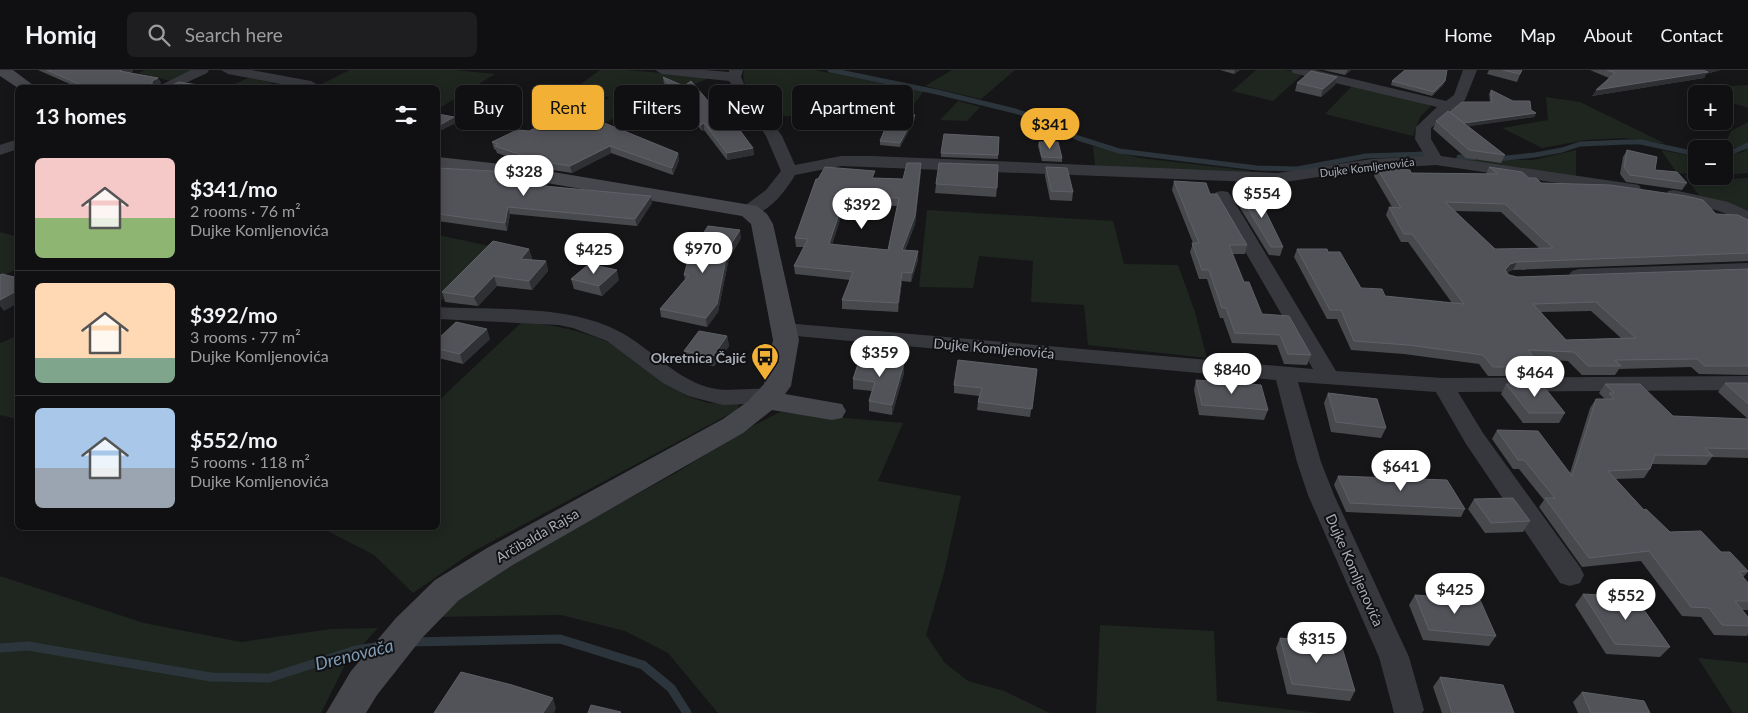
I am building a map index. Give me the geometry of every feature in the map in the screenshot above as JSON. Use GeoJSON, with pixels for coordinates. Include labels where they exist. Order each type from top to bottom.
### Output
{"type":"FeatureCollection","features":[{"type":"Feature","properties":{"kind":"street"},"geometry":{"type":"LineString","coordinates":[[2,70],[24,85]]}},
{"type":"Feature","properties":{"kind":"street"},"geometry":{"type":"LineString","coordinates":[[169,85],[202,70]]}},
{"type":"Feature","properties":{"kind":"street"},"geometry":{"type":"LineString","coordinates":[[228,70],[311,85]]}},
{"type":"Feature","properties":{"kind":"street"},"geometry":{"type":"LineString","coordinates":[[662,70],[735,74],[774,136],[789,171],[769,196],[749,211]]}},
{"type":"Feature","properties":{"kind":"street"},"geometry":{"type":"LineString","coordinates":[[1298,70],[1449,106]]}},
{"type":"Feature","properties":{"kind":"street","name":"Dujke Komljenovića"},"geometry":{"type":"LineString","coordinates":[[1436,160],[1423,139],[1422,132],[1424,127],[1434,117],[1462,94],[1470,70]]}},
{"type":"Feature","properties":{"kind":"street"},"geometry":{"type":"LineString","coordinates":[[0,150],[15,145]]}},
{"type":"Feature","properties":{"kind":"street","name":"Dujke Komljenovića"},"geometry":{"type":"LineString","coordinates":[[789,171],[842,161],[872,161],[1278,178],[1372,164],[1436,160],[1649,191],[1722,206],[1748,217]]}},
{"type":"Feature","properties":{"kind":"street"},"geometry":{"type":"LineString","coordinates":[[440,163],[510,171],[749,211],[762,224],[779,312],[785,329]]}},
{"type":"Feature","properties":{"kind":"street"},"geometry":{"type":"LineString","coordinates":[[1222,196],[1329,377]]}},
{"type":"Feature","properties":{"kind":"street"},"geometry":{"type":"LineString","coordinates":[[1562,276],[1748,269]]}},
{"type":"Feature","properties":{"kind":"street"},"geometry":{"type":"LineString","coordinates":[[440,313],[559,319],[578,323],[612,336],[698,392],[722,397],[768,398],[832,411]]}},
{"type":"Feature","properties":{"kind":"street","name":"Dujke Komljenovića"},"geometry":{"type":"LineString","coordinates":[[785,329],[1285,374],[1443,385],[1748,383]]}},
{"type":"Feature","properties":{"kind":"street","name":"Arčibalda Rajsa"},"geometry":{"type":"LineString","coordinates":[[346,713],[347,708],[379,665],[429,606],[471,573],[733,426],[758,408],[777,386],[781,375],[786,340],[785,329]]}},
{"type":"Feature","properties":{"kind":"street","name":"Dujke Komljenovića"},"geometry":{"type":"LineString","coordinates":[[1285,374],[1308,462],[1394,657],[1408,710]]}},
{"type":"Feature","properties":{"kind":"street"},"geometry":{"type":"LineString","coordinates":[[1443,385],[1474,438],[1570,575]]}},
{"type":"Feature","properties":{"kind":"shaded area"},"geometry":{"type":"Polygon","coordinates":[[[146,70],[199,70],[171,81],[138,73],[146,70]]]}},
{"type":"Feature","properties":{"kind":"shaded area"},"geometry":{"type":"Polygon","coordinates":[[[350,70],[455,70],[495,74],[477,85],[455,85],[455,99],[440,108],[440,85],[320,85],[350,70]]]}},
{"type":"Feature","properties":{"kind":"shaded area"},"geometry":{"type":"Polygon","coordinates":[[[600,70],[626,70],[711,77],[693,85],[614,85],[614,118],[604,123],[604,101],[610,98],[604,96],[604,85],[579,85],[600,70]]]}},
{"type":"Feature","properties":{"kind":"shaded area"},"geometry":{"type":"Polygon","coordinates":[[[744,70],[814,70],[893,85],[792,85],[792,116],[782,116],[782,85],[746,85],[743,77],[744,70]]]}},
{"type":"Feature","properties":{"kind":"shaded area"},"geometry":{"type":"Polygon","coordinates":[[[952,70],[1015,70],[981,99],[925,86],[952,70]]]}},
{"type":"Feature","properties":{"kind":"shaded area"},"geometry":{"type":"Polygon","coordinates":[[[1256,70],[1285,70],[1303,74],[1273,101],[1232,91],[1256,70]]]}},
{"type":"Feature","properties":{"kind":"shaded area"},"geometry":{"type":"Polygon","coordinates":[[[248,78],[273,83],[268,85],[232,85],[248,78]]]}},
{"type":"Feature","properties":{"kind":"shaded area"},"geometry":{"type":"Polygon","coordinates":[[[1748,85],[1748,108],[1733,103],[1733,86],[1748,85]]]}},
{"type":"Feature","properties":{"kind":"shaded area"},"geometry":{"type":"Polygon","coordinates":[[[1352,86],[1431,106],[1420,117],[1413,136],[1325,114],[1352,86]]]}},
{"type":"Feature","properties":{"kind":"shaded area"},"geometry":{"type":"Polygon","coordinates":[[[913,89],[924,91],[914,104],[913,89]]]}},
{"type":"Feature","properties":{"kind":"shaded area"},"geometry":{"type":"Polygon","coordinates":[[[1546,97],[1580,102],[1666,144],[1624,138],[1586,140],[1542,148],[1502,128],[1548,120],[1546,97]]]}},
{"type":"Feature","properties":{"kind":"shaded area"},"geometry":{"type":"Polygon","coordinates":[[[958,101],[980,107],[967,121],[940,120],[958,101]]]}},
{"type":"Feature","properties":{"kind":"shaded area"},"geometry":{"type":"Polygon","coordinates":[[[1748,122],[1748,173],[1733,174],[1733,155],[1746,151],[1733,147],[1733,140],[1727,140],[1733,130],[1748,122]]]}},
{"type":"Feature","properties":{"kind":"shaded area"},"geometry":{"type":"Polygon","coordinates":[[[1093,146],[1140,158],[1252,171],[1242,173],[1095,166],[1093,146]]]}},
{"type":"Feature","properties":{"kind":"shaded area"},"geometry":{"type":"Polygon","coordinates":[[[1576,150],[1576,179],[1473,162],[1472,160],[1533,160],[1576,150]]]}},
{"type":"Feature","properties":{"kind":"shaded area"},"geometry":{"type":"Polygon","coordinates":[[[1661,150],[1688,155],[1688,174],[1677,173],[1661,150]]]}},
{"type":"Feature","properties":{"kind":"shaded area"},"geometry":{"type":"Polygon","coordinates":[[[1748,178],[1748,212],[1700,197],[1691,185],[1733,185],[1733,179],[1748,178]]]}},
{"type":"Feature","properties":{"kind":"shaded area"},"geometry":{"type":"Polygon","coordinates":[[[927,210],[1113,221],[1124,264],[1178,265],[1195,312],[1207,358],[1088,345],[1084,305],[1031,302],[1033,261],[979,256],[973,288],[919,287],[927,210]]]}},
{"type":"Feature","properties":{"kind":"shaded area"},"geometry":{"type":"Polygon","coordinates":[[[0,232],[15,236],[15,270],[0,277],[0,232]]]}},
{"type":"Feature","properties":{"kind":"shaded area"},"geometry":{"type":"Polygon","coordinates":[[[440,235],[495,247],[440,302],[440,235]]]}},
{"type":"Feature","properties":{"kind":"shaded area"},"geometry":{"type":"Polygon","coordinates":[[[522,322],[567,329],[599,338],[610,343],[686,396],[708,403],[739,404],[737,410],[474,551],[413,593],[374,555],[326,530],[440,530],[440,399],[522,322]]]}},
{"type":"Feature","properties":{"kind":"shaded area"},"geometry":{"type":"Polygon","coordinates":[[[15,337],[15,419],[0,415],[0,343],[15,337]]]}},
{"type":"Feature","properties":{"kind":"shaded area"},"geometry":{"type":"Polygon","coordinates":[[[780,412],[903,423],[878,481],[961,496],[944,573],[926,635],[945,663],[968,681],[1004,691],[1050,713],[718,713],[668,653],[625,631],[561,615],[434,617],[519,559],[674,474],[747,429],[780,412]]]}},
{"type":"Feature","properties":{"kind":"shaded area"},"geometry":{"type":"Polygon","coordinates":[[[0,576],[144,623],[241,642],[331,629],[378,628],[346,663],[321,713],[0,713],[0,576]]]}},
{"type":"Feature","properties":{"kind":"shaded area"},"geometry":{"type":"Polygon","coordinates":[[[1100,625],[1214,631],[1217,701],[1317,713],[1096,713],[1100,625]]]}},
{"type":"Feature","properties":{"kind":"shaded area"},"geometry":{"type":"Polygon","coordinates":[[[1698,658],[1748,663],[1748,713],[1733,713],[1698,658]]]}},
{"type":"Feature","properties":{"kind":"building"},"geometry":{"type":"Polygon","coordinates":[[[47,70],[122,70],[120,71],[158,78],[152,81],[152,85],[81,85],[47,70]]]}},
{"type":"Feature","properties":{"kind":"building"},"geometry":{"type":"Polygon","coordinates":[[[1405,70],[1447,70],[1445,81],[1434,92],[1392,81],[1405,70]]]}},
{"type":"Feature","properties":{"kind":"building"},"geometry":{"type":"Polygon","coordinates":[[[1503,70],[1522,70],[1520,74],[1503,70]]]}},
{"type":"Feature","properties":{"kind":"building"},"geometry":{"type":"Polygon","coordinates":[[[1607,70],[1703,70],[1708,72],[1596,90],[1615,73],[1607,70]]]}},
{"type":"Feature","properties":{"kind":"building"},"geometry":{"type":"Polygon","coordinates":[[[1311,71],[1337,77],[1323,89],[1297,83],[1311,71]]]}},
{"type":"Feature","properties":{"kind":"building"},"geometry":{"type":"Polygon","coordinates":[[[663,77],[682,85],[669,85],[663,77]]]}},
{"type":"Feature","properties":{"kind":"building"},"geometry":{"type":"Polygon","coordinates":[[[691,81],[694,85],[685,85],[691,81]]]}},
{"type":"Feature","properties":{"kind":"building"},"geometry":{"type":"Polygon","coordinates":[[[179,82],[198,85],[172,85],[179,82]]]}},
{"type":"Feature","properties":{"kind":"building"},"geometry":{"type":"Polygon","coordinates":[[[699,90],[709,102],[709,130],[704,123],[701,125],[699,122],[699,90]]]}},
{"type":"Feature","properties":{"kind":"building"},"geometry":{"type":"Polygon","coordinates":[[[1491,90],[1513,101],[1530,101],[1531,110],[1536,113],[1464,123],[1450,112],[1462,102],[1492,102],[1491,90]]]}},
{"type":"Feature","properties":{"kind":"building"},"geometry":{"type":"Polygon","coordinates":[[[1448,111],[1505,155],[1469,150],[1436,121],[1448,111]]]}},
{"type":"Feature","properties":{"kind":"building"},"geometry":{"type":"Polygon","coordinates":[[[440,114],[454,117],[440,125],[440,114]]]}},
{"type":"Feature","properties":{"kind":"building"},"geometry":{"type":"Polygon","coordinates":[[[604,123],[614,127],[614,130],[622,130],[678,153],[672,168],[610,146],[570,166],[539,161],[495,146],[498,144],[492,142],[517,130],[604,130],[604,123]]]}},
{"type":"Feature","properties":{"kind":"building"},"geometry":{"type":"Polygon","coordinates":[[[709,130],[740,130],[753,148],[727,153],[709,130]]]}},
{"type":"Feature","properties":{"kind":"building"},"geometry":{"type":"Polygon","coordinates":[[[885,130],[907,130],[900,143],[880,141],[885,130]]]}},
{"type":"Feature","properties":{"kind":"building"},"geometry":{"type":"Polygon","coordinates":[[[944,134],[999,137],[998,155],[941,153],[944,134]]]}},
{"type":"Feature","properties":{"kind":"building"},"geometry":{"type":"Polygon","coordinates":[[[1039,142],[1058,142],[1062,158],[1042,157],[1039,142]]]}},
{"type":"Feature","properties":{"kind":"building"},"geometry":{"type":"Polygon","coordinates":[[[1627,150],[1657,157],[1655,170],[1677,172],[1687,183],[1630,175],[1624,167],[1627,150]]]}},
{"type":"Feature","properties":{"kind":"building"},"geometry":{"type":"Polygon","coordinates":[[[907,163],[921,163],[915,216],[902,250],[918,251],[912,273],[902,272],[898,303],[842,300],[853,272],[794,266],[808,239],[795,238],[816,179],[818,179],[825,167],[875,171],[872,178],[903,179],[907,163]],[[845,196],[829,244],[888,250],[899,198],[845,196]]]}},
{"type":"Feature","properties":{"kind":"building"},"geometry":{"type":"Polygon","coordinates":[[[939,163],[998,165],[997,188],[936,184],[939,163]]]}},
{"type":"Feature","properties":{"kind":"building"},"geometry":{"type":"Polygon","coordinates":[[[1046,167],[1067,168],[1073,192],[1051,191],[1046,167]]]}},
{"type":"Feature","properties":{"kind":"building"},"geometry":{"type":"Polygon","coordinates":[[[1489,167],[1522,172],[1529,178],[1536,178],[1541,183],[1610,185],[1686,196],[1703,200],[1716,214],[1738,215],[1748,220],[1748,253],[1517,262],[1510,264],[1505,270],[1509,275],[1517,277],[1748,269],[1748,366],[1705,366],[1697,359],[1615,360],[1621,366],[1588,366],[1574,352],[1528,350],[1533,356],[1518,356],[1526,367],[1493,367],[1483,355],[1408,345],[1354,341],[1341,310],[1330,310],[1297,249],[1327,249],[1328,252],[1340,252],[1361,288],[1382,289],[1385,296],[1464,304],[1412,234],[1404,234],[1389,207],[1401,208],[1377,168],[1410,170],[1411,173],[1498,174],[1489,167]],[[1445,202],[1495,249],[1553,248],[1505,204],[1445,202]],[[1596,302],[1533,304],[1566,340],[1636,338],[1596,302]]]}},
{"type":"Feature","properties":{"kind":"building"},"geometry":{"type":"Polygon","coordinates":[[[440,168],[509,172],[547,178],[533,185],[651,196],[635,219],[508,207],[505,223],[440,214],[440,168]]]}},
{"type":"Feature","properties":{"kind":"building"},"geometry":{"type":"Polygon","coordinates":[[[1174,181],[1206,183],[1210,194],[1217,194],[1247,245],[1229,245],[1244,282],[1249,282],[1262,314],[1289,316],[1311,355],[1288,354],[1280,335],[1235,333],[1226,308],[1222,308],[1209,270],[1202,270],[1192,243],[1199,243],[1174,181]]]}},
{"type":"Feature","properties":{"kind":"building"},"geometry":{"type":"Polygon","coordinates":[[[1239,194],[1257,194],[1283,247],[1271,247],[1239,194]]]}},
{"type":"Feature","properties":{"kind":"building"},"geometry":{"type":"Polygon","coordinates":[[[708,226],[740,230],[728,249],[717,304],[706,318],[660,309],[689,275],[684,275],[692,246],[695,246],[708,226]]]}},
{"type":"Feature","properties":{"kind":"building"},"geometry":{"type":"Polygon","coordinates":[[[493,241],[529,249],[521,259],[546,261],[529,281],[494,276],[474,297],[442,292],[493,241]]]}},
{"type":"Feature","properties":{"kind":"building"},"geometry":{"type":"Polygon","coordinates":[[[589,264],[617,270],[599,286],[571,279],[589,264]]]}},
{"type":"Feature","properties":{"kind":"building"},"geometry":{"type":"Polygon","coordinates":[[[0,275],[15,277],[15,292],[0,300],[0,275]]]}},
{"type":"Feature","properties":{"kind":"building"},"geometry":{"type":"Polygon","coordinates":[[[456,322],[487,329],[460,354],[440,349],[440,337],[456,322]]]}},
{"type":"Feature","properties":{"kind":"building"},"geometry":{"type":"Polygon","coordinates":[[[699,331],[727,336],[713,356],[684,351],[699,331]]]}},
{"type":"Feature","properties":{"kind":"building"},"geometry":{"type":"Polygon","coordinates":[[[860,358],[904,363],[892,405],[869,401],[875,382],[853,379],[860,358]]]}},
{"type":"Feature","properties":{"kind":"building"},"geometry":{"type":"Polygon","coordinates":[[[958,360],[1037,369],[1032,409],[978,402],[982,388],[954,385],[958,360]]]}},
{"type":"Feature","properties":{"kind":"building"},"geometry":{"type":"Polygon","coordinates":[[[1196,380],[1261,385],[1268,410],[1202,405],[1196,380]]]}},
{"type":"Feature","properties":{"kind":"building"},"geometry":{"type":"Polygon","coordinates":[[[1541,383],[1565,413],[1529,413],[1506,384],[1541,383]]]}},
{"type":"Feature","properties":{"kind":"building"},"geometry":{"type":"Polygon","coordinates":[[[1725,383],[1748,383],[1748,404],[1725,383]]]}},
{"type":"Feature","properties":{"kind":"building"},"geometry":{"type":"Polygon","coordinates":[[[1605,384],[1640,384],[1673,416],[1748,419],[1748,449],[1705,448],[1713,456],[1655,455],[1650,469],[1608,471],[1644,510],[1646,509],[1670,532],[1701,531],[1721,552],[1730,552],[1748,571],[1739,572],[1748,583],[1748,601],[1735,601],[1748,617],[1748,626],[1722,625],[1709,608],[1691,607],[1649,551],[1589,558],[1545,498],[1555,498],[1524,460],[1518,460],[1497,430],[1538,431],[1572,476],[1596,399],[1614,399],[1609,393],[1614,393],[1605,384]]]}},
{"type":"Feature","properties":{"kind":"building"},"geometry":{"type":"Polygon","coordinates":[[[1328,393],[1377,399],[1386,428],[1336,422],[1328,393]]]}},
{"type":"Feature","properties":{"kind":"building"},"geometry":{"type":"Polygon","coordinates":[[[1338,476],[1447,480],[1465,509],[1350,503],[1338,476]]]}},
{"type":"Feature","properties":{"kind":"building"},"geometry":{"type":"Polygon","coordinates":[[[1513,498],[1530,521],[1491,523],[1474,499],[1513,498]]]}},
{"type":"Feature","properties":{"kind":"building"},"geometry":{"type":"Polygon","coordinates":[[[1583,594],[1635,597],[1670,647],[1615,644],[1583,594]]]}},
{"type":"Feature","properties":{"kind":"building"},"geometry":{"type":"Polygon","coordinates":[[[1415,595],[1480,600],[1496,636],[1429,630],[1415,595]]]}},
{"type":"Feature","properties":{"kind":"building"},"geometry":{"type":"Polygon","coordinates":[[[1280,638],[1341,644],[1355,691],[1292,684],[1280,638]]]}},
{"type":"Feature","properties":{"kind":"building"},"geometry":{"type":"Polygon","coordinates":[[[461,672],[553,698],[543,713],[434,713],[461,672]]]}},
{"type":"Feature","properties":{"kind":"building"},"geometry":{"type":"Polygon","coordinates":[[[1440,677],[1503,685],[1514,713],[1452,713],[1440,677]]]}},
{"type":"Feature","properties":{"kind":"building"},"geometry":{"type":"Polygon","coordinates":[[[1582,692],[1644,701],[1650,713],[1591,713],[1582,692]]]}},
{"type":"Feature","properties":{"kind":"building"},"geometry":{"type":"Polygon","coordinates":[[[591,705],[621,712],[588,713],[591,705]]]}},
{"type":"Feature","properties":{"kind":"waterway"},"geometry":{"type":"LineString","coordinates":[[830,70],[937,92],[1015,111],[1040,119],[1078,138],[1119,151],[1257,168],[1297,169],[1366,156],[1425,154]]}},
{"type":"Feature","properties":{"kind":"waterway"},"geometry":{"type":"LineString","coordinates":[[1496,159],[1535,155],[1562,150],[1580,144],[1627,142],[1641,142],[1688,152]]}},
{"type":"Feature","properties":{"kind":"waterway"},"geometry":{"type":"LineString","coordinates":[[1733,151],[1748,145]]}},
{"type":"Feature","properties":{"kind":"waterway"},"geometry":{"type":"LineString","coordinates":[[1459,157],[1474,158]]}},
{"type":"Feature","properties":{"kind":"waterway","name":"Drenovača"},"geometry":{"type":"LineString","coordinates":[[409,642],[560,639],[643,665],[671,688],[687,713]]}},
{"type":"Feature","properties":{"kind":"waterway","name":"Drenovača"},"geometry":{"type":"LineString","coordinates":[[0,648],[28,646],[211,677],[269,678],[356,650],[381,646]]}},
{"type":"Feature","properties":{"kind":"place","name":"Okretnica Čajić"},"geometry":{"type":"Point","coordinates":[765,381]}}]}
